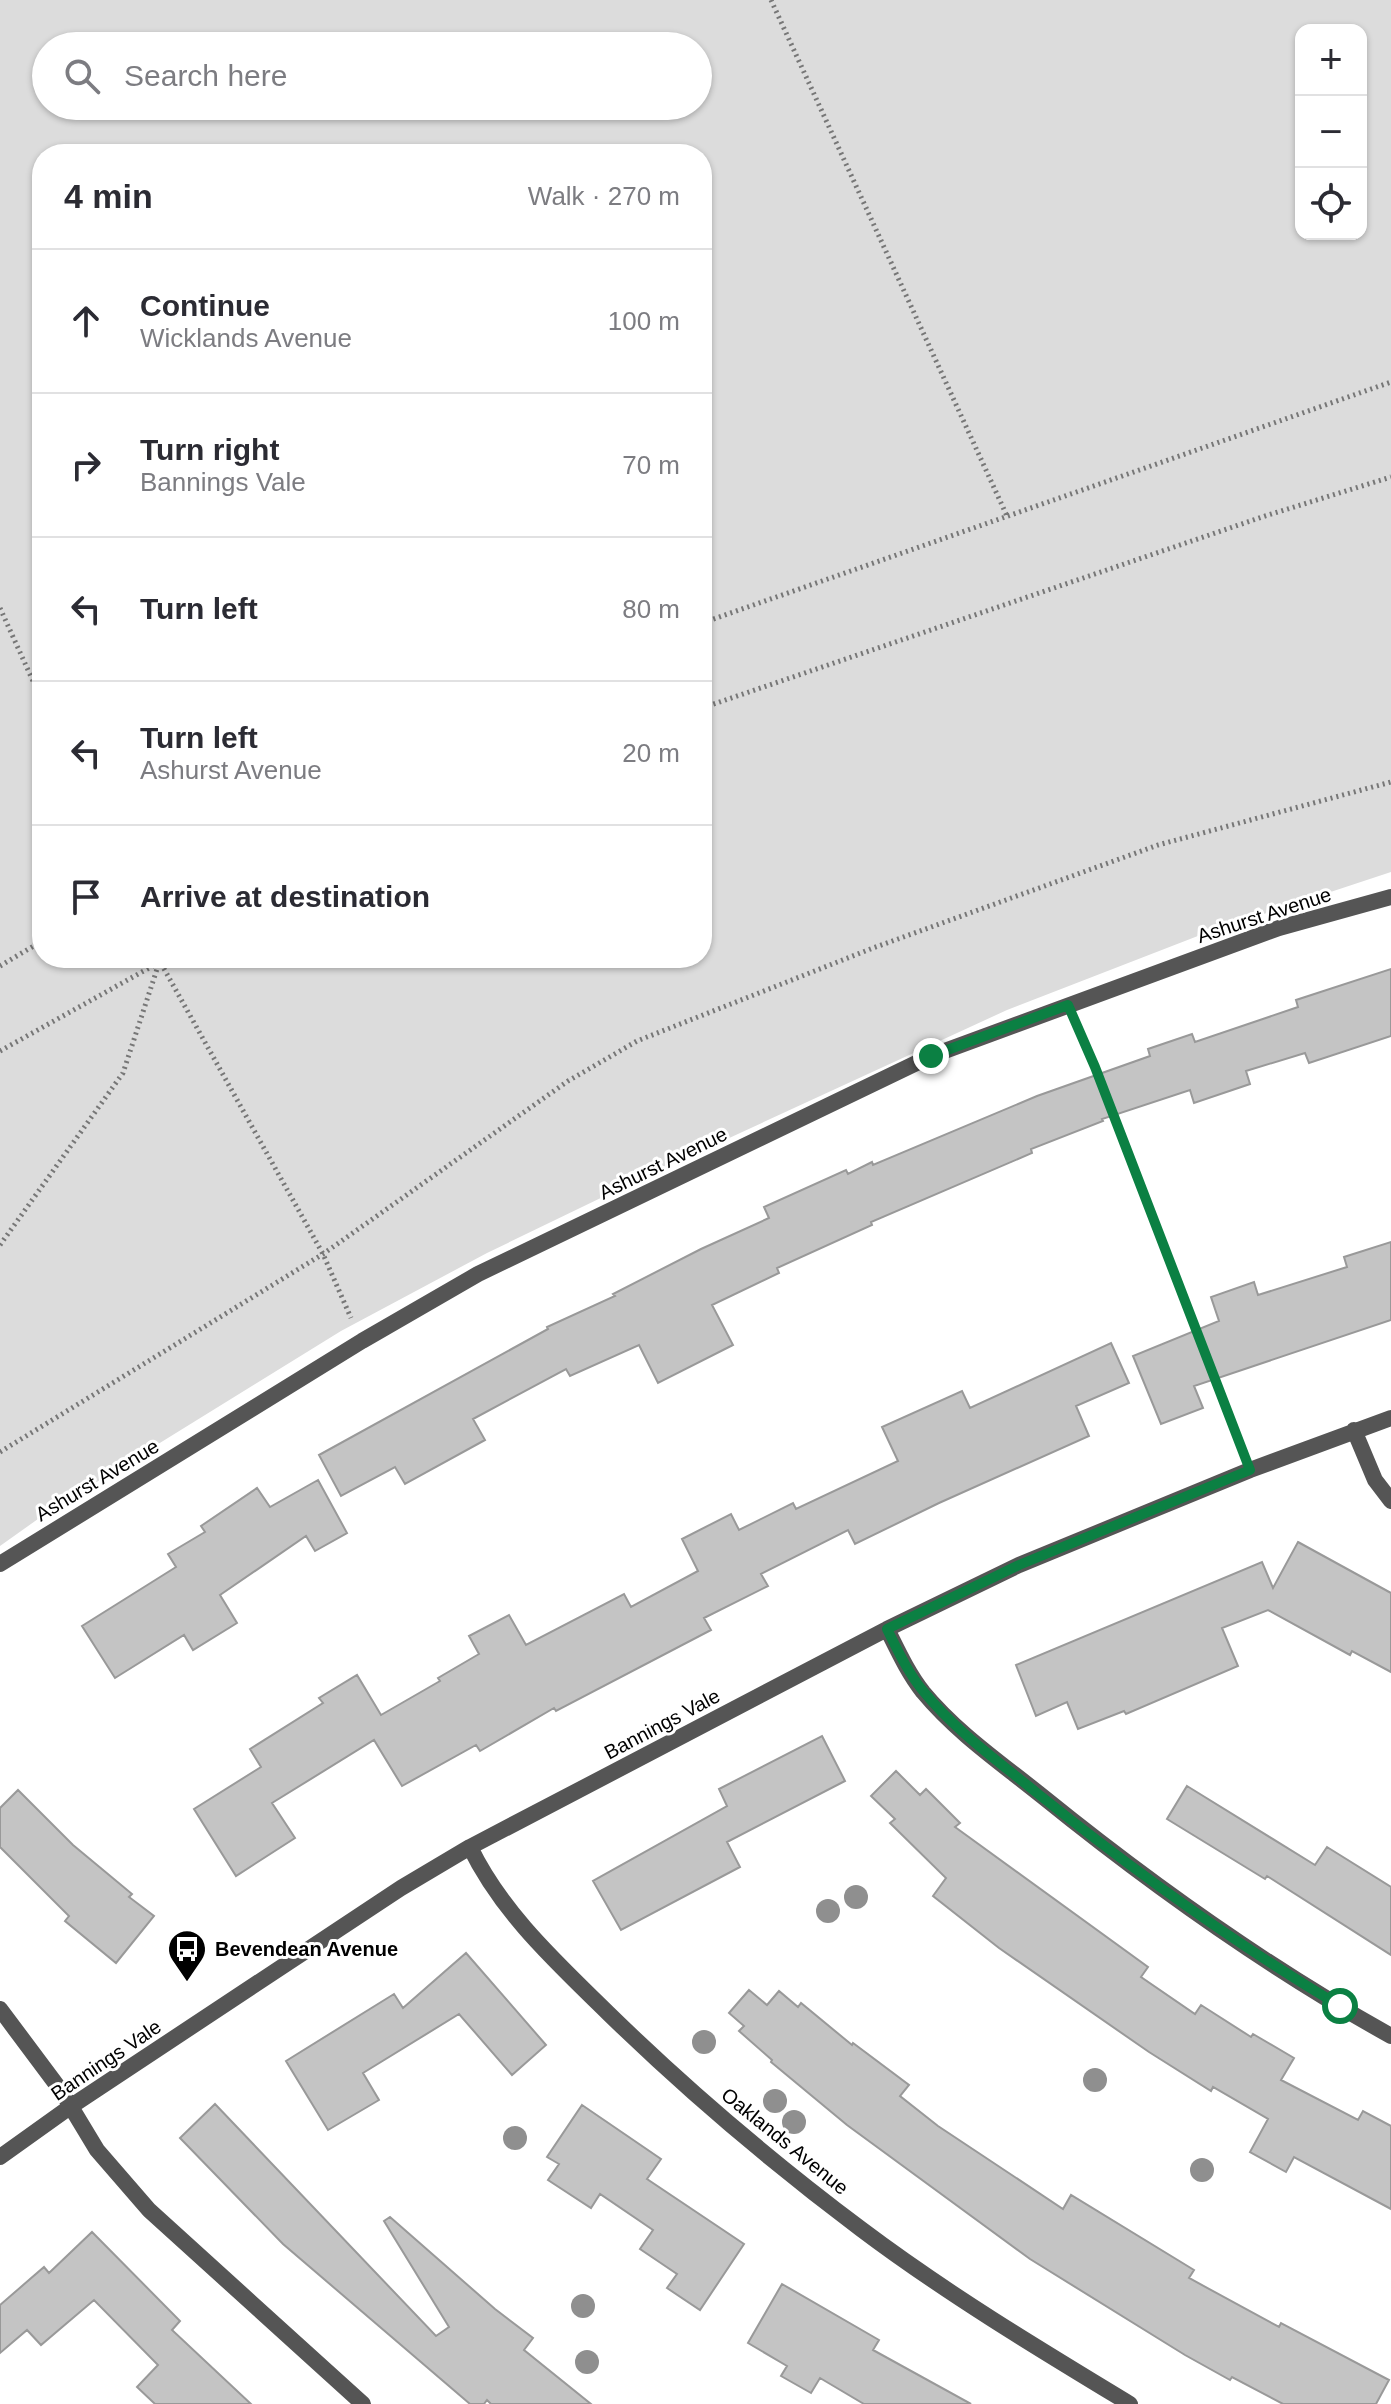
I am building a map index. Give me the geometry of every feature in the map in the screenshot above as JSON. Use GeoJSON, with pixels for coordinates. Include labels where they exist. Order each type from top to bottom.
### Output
{"type":"FeatureCollection","features":[{"type":"Feature","properties":{"kind":"street","name":"Ashurst Avenue"},"geometry":{"type":"LineString","coordinates":[[0,1564],[362,1341],[478,1274],[931,1056],[1279,928],[1391,897]]}},
{"type":"Feature","properties":{"kind":"street","name":"Bannings Vale"},"geometry":{"type":"LineString","coordinates":[[0,2157],[70,2107],[401,1888],[470,1847],[887,1629],[1019,1565],[1250,1470],[1391,1418]]}},
{"type":"Feature","properties":{"kind":"street"},"geometry":{"type":"LineString","coordinates":[[1354,1430],[1375,1480],[1391,1501]]}},
{"type":"Feature","properties":{"kind":"street"},"geometry":{"type":"LineString","coordinates":[[887,1629],[922,1691],[967,1736],[1169,1895],[1301,1983],[1391,2036]]}},
{"type":"Feature","properties":{"kind":"street","name":"Oaklands Avenue"},"geometry":{"type":"LineString","coordinates":[[470,1847],[508,1910],[528,1933],[619,2023],[710,2106],[860,2228],[984,2313],[1130,2404]]}},
{"type":"Feature","properties":{"kind":"street"},"geometry":{"type":"LineString","coordinates":[[0,2009],[97,2150],[149,2210],[363,2404]]}},
{"type":"Feature","properties":{"kind":"path"},"geometry":{"type":"LineString","coordinates":[[771,0],[1007,516]]}},
{"type":"Feature","properties":{"kind":"path"},"geometry":{"type":"LineString","coordinates":[[712,619],[1391,382]]}},
{"type":"Feature","properties":{"kind":"path"},"geometry":{"type":"LineString","coordinates":[[712,705],[1250,521],[1391,477]]}},
{"type":"Feature","properties":{"kind":"path"},"geometry":{"type":"LineString","coordinates":[[0,608],[32,679]]}},
{"type":"Feature","properties":{"kind":"path"},"geometry":{"type":"LineString","coordinates":[[0,1452],[323,1254],[568,1081],[637,1041],[873,948],[1158,845],[1391,782]]}},
{"type":"Feature","properties":{"kind":"path"},"geometry":{"type":"LineString","coordinates":[[0,966],[32,947]]}},
{"type":"Feature","properties":{"kind":"path"},"geometry":{"type":"LineString","coordinates":[[0,1051],[145,968]]}},
{"type":"Feature","properties":{"kind":"path"},"geometry":{"type":"LineString","coordinates":[[0,1245],[123,1073],[156,968]]}},
{"type":"Feature","properties":{"kind":"path"},"geometry":{"type":"LineString","coordinates":[[163,968],[323,1254],[362,1341]]}},
{"type":"Feature","properties":{"kind":"path"},"geometry":{"type":"LineString","coordinates":[[1068,1005],[1095,1067],[1250,1470]]}},
{"type":"Feature","properties":{"kind":"shaded area"},"geometry":{"type":"Polygon","coordinates":[[[0,0],[1391,0],[1391,872],[1203,934],[1007,1010],[638,1180],[487,1253],[341,1331],[45,1514],[0,1546],[0,0]]]}},
{"type":"Feature","properties":{"kind":"building"},"geometry":{"type":"Polygon","coordinates":[[[1391,969],[1391,1036],[1309,1063],[1305,1053],[1246,1071],[1250,1084],[1194,1103],[1190,1090],[1102,1119],[1031,1149],[1032,1153],[871,1222],[872,1225],[777,1268],[779,1273],[712,1305],[733,1345],[658,1383],[639,1345],[570,1376],[566,1369],[473,1419],[485,1440],[405,1484],[395,1467],[341,1496],[319,1455],[547,1327],[769,1218],[764,1207],[846,1170],[848,1174],[872,1162],[873,1165],[1037,1096],[1150,1056],[1148,1049],[1192,1034],[1195,1042],[1298,1007],[1296,1000],[1391,969]]]}},
{"type":"Feature","properties":{"kind":"building"},"geometry":{"type":"Polygon","coordinates":[[[1391,1242],[1391,1320],[1194,1386],[1203,1408],[1161,1424],[1133,1356],[1219,1321],[1211,1297],[1254,1282],[1258,1295],[1347,1267],[1344,1257],[1391,1242]]]}},
{"type":"Feature","properties":{"kind":"building"},"geometry":{"type":"Polygon","coordinates":[[[1111,1343],[1129,1383],[1076,1406],[1089,1436],[855,1544],[848,1530],[761,1574],[768,1586],[704,1618],[711,1630],[556,1711],[554,1708],[480,1751],[476,1745],[402,1786],[374,1740],[272,1803],[295,1838],[236,1876],[194,1809],[261,1767],[250,1749],[323,1703],[319,1698],[357,1675],[381,1715],[479,1654],[469,1636],[509,1615],[526,1645],[624,1594],[631,1607],[698,1571],[682,1539],[731,1514],[739,1530],[793,1503],[796,1509],[898,1461],[882,1427],[962,1391],[970,1408],[1111,1343]]]}},
{"type":"Feature","properties":{"kind":"building"},"geometry":{"type":"Polygon","coordinates":[[[318,1480],[347,1533],[315,1551],[306,1536],[220,1595],[237,1623],[193,1650],[184,1635],[115,1678],[82,1626],[176,1567],[168,1554],[205,1532],[201,1526],[257,1488],[270,1507],[318,1480]]]}},
{"type":"Feature","properties":{"kind":"building"},"geometry":{"type":"Polygon","coordinates":[[[1298,1542],[1391,1593],[1391,1672],[1352,1651],[1350,1655],[1268,1610],[1222,1628],[1238,1666],[1126,1714],[1124,1711],[1078,1729],[1067,1702],[1036,1716],[1016,1665],[1262,1562],[1273,1588],[1298,1542]]]}},
{"type":"Feature","properties":{"kind":"building"},"geometry":{"type":"Polygon","coordinates":[[[822,1736],[845,1781],[727,1842],[740,1867],[621,1930],[593,1881],[727,1806],[719,1789],[822,1736]]]}},
{"type":"Feature","properties":{"kind":"building"},"geometry":{"type":"Polygon","coordinates":[[[896,1771],[920,1795],[926,1789],[960,1823],[955,1827],[1148,1967],[1141,1977],[1195,2014],[1201,2005],[1251,2037],[1253,2034],[1294,2058],[1281,2080],[1358,2120],[1363,2111],[1391,2126],[1391,2209],[1294,2157],[1286,2172],[1250,2152],[1268,2119],[1213,2087],[1211,2091],[1149,2052],[999,1948],[933,1896],[946,1878],[890,1823],[895,1819],[871,1796],[896,1771]]]}},
{"type":"Feature","properties":{"kind":"building"},"geometry":{"type":"Polygon","coordinates":[[[1187,1786],[1315,1865],[1327,1847],[1391,1887],[1391,1955],[1267,1876],[1265,1879],[1167,1819],[1187,1786]]]}},
{"type":"Feature","properties":{"kind":"building"},"geometry":{"type":"Polygon","coordinates":[[[18,1790],[73,1845],[132,1894],[129,1897],[154,1916],[116,1963],[65,1921],[69,1916],[0,1847],[0,1808],[18,1790]]]}},
{"type":"Feature","properties":{"kind":"building"},"geometry":{"type":"Polygon","coordinates":[[[466,1953],[546,2045],[512,2075],[459,2014],[363,2073],[379,2100],[328,2130],[286,2061],[394,1994],[403,2008],[466,1953]]]}},
{"type":"Feature","properties":{"kind":"building"},"geometry":{"type":"Polygon","coordinates":[[[749,1990],[767,2005],[779,1991],[798,2007],[801,2003],[852,2045],[909,2085],[900,2096],[938,2126],[1063,2209],[1071,2195],[1194,2270],[1189,2278],[1279,2327],[1281,2323],[1389,2380],[1376,2404],[1283,2404],[1185,2355],[1030,2259],[847,2125],[771,2062],[739,2031],[744,2026],[729,2013],[749,1990]]]}},
{"type":"Feature","properties":{"kind":"building"},"geometry":{"type":"Polygon","coordinates":[[[215,2104],[436,2336],[449,2327],[384,2221],[390,2217],[495,2309],[533,2338],[524,2350],[591,2404],[491,2404],[487,2400],[484,2404],[470,2404],[283,2244],[180,2138],[215,2104]]]}},
{"type":"Feature","properties":{"kind":"building"},"geometry":{"type":"Polygon","coordinates":[[[582,2105],[661,2159],[647,2179],[744,2244],[700,2310],[667,2288],[677,2274],[640,2249],[653,2230],[600,2194],[591,2208],[548,2180],[559,2164],[547,2157],[582,2105]]]}},
{"type":"Feature","properties":{"kind":"building"},"geometry":{"type":"Polygon","coordinates":[[[92,2232],[180,2321],[172,2330],[251,2404],[155,2404],[137,2387],[158,2365],[94,2300],[41,2345],[27,2330],[0,2353],[0,2305],[44,2267],[49,2273],[92,2232]]]}},
{"type":"Feature","properties":{"kind":"building"},"geometry":{"type":"Polygon","coordinates":[[[782,2284],[879,2340],[873,2350],[971,2404],[864,2404],[820,2378],[811,2393],[781,2376],[787,2366],[748,2343],[782,2284]]]}},
{"type":"Feature","properties":{"kind":"place","name":"Bevendean Avenue"},"geometry":{"type":"Point","coordinates":[187,1983]}},
{"type":"Feature","properties":{"kind":"route"},"geometry":{"type":"LineString","coordinates":[[931,1056],[1068,1005],[1095,1067],[1250,1470],[1019,1565],[887,1629],[922,1691],[967,1736],[1169,1895],[1340,2006]]}}]}
